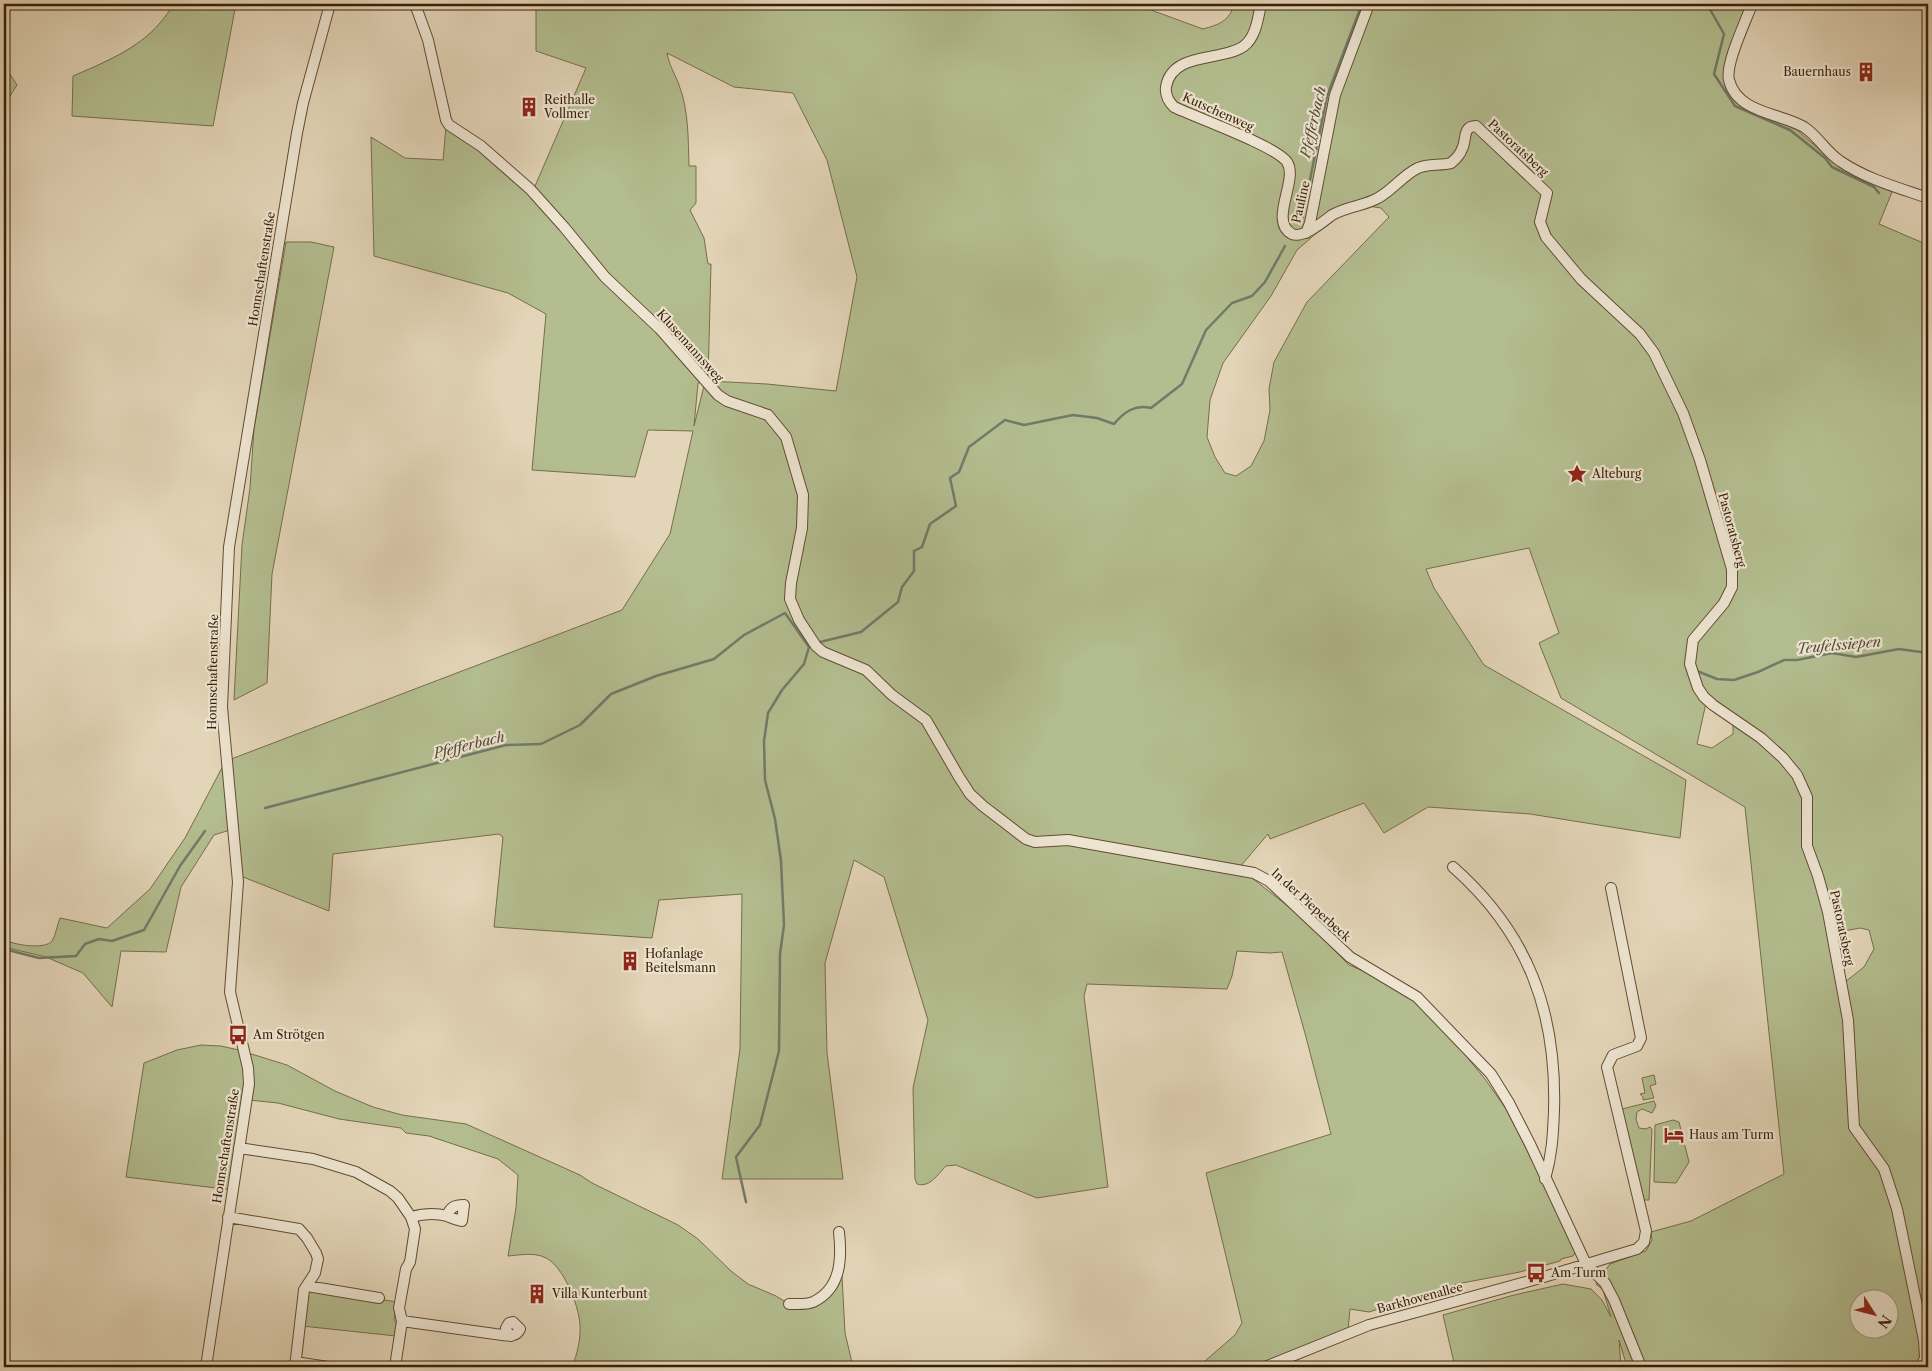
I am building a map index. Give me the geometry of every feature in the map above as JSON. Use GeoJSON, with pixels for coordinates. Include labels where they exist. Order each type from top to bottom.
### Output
{"type":"FeatureCollection","features":[{"type":"Feature","properties":{"kind":"street","name":"Klusemannsweg"},"geometry":{"type":"LineString","coordinates":[[415,4],[428,40],[446,120],[449,125],[481,146],[530,189],[564,226],[605,277],[660,329],[718,395],[727,401],[768,416],[786,437],[803,495],[802,528],[790,583],[790,599],[799,620],[816,646],[823,652],[866,670],[892,695],[920,714]]}},
{"type":"Feature","properties":{"kind":"street","name":"Kutschenweg"},"geometry":{"type":"LineString","coordinates":[[1261,4],[1254,32],[1246,44],[1239,48],[1188,62],[1176,69],[1168,79],[1167,96],[1174,107],[1270,149],[1282,157],[1288,163],[1290,171],[1283,220],[1292,234],[1306,233]]}},
{"type":"Feature","properties":{"kind":"street","name":"Pauline"},"geometry":{"type":"LineString","coordinates":[[1306,233],[1310,223],[1335,95],[1369,4]]}},
{"type":"Feature","properties":{"kind":"street"},"geometry":{"type":"LineString","coordinates":[[1752,4],[1728,73],[1733,89],[1739,97],[1758,110],[1803,127],[1814,135],[1833,156],[1853,169],[1884,183],[1928,198]]}},
{"type":"Feature","properties":{"kind":"street","name":"Honnschaftenstraße"},"geometry":{"type":"LineString","coordinates":[[206,1367],[249,1084],[248,1068],[230,992],[238,882],[222,707],[229,547],[297,132],[328,6]]}},
{"type":"Feature","properties":{"kind":"street","name":"Pastoratsberg"},"geometry":{"type":"LineString","coordinates":[[1306,233],[1348,207],[1380,197],[1416,168],[1451,163],[1462,150],[1467,130],[1470,126],[1476,126],[1548,193],[1540,222],[1546,237],[1581,279],[1640,334],[1654,353],[1683,413],[1700,460],[1732,569],[1732,587],[1724,603],[1693,640],[1690,664],[1698,688],[1704,697],[1761,738],[1783,758],[1797,775],[1807,798],[1807,846],[1828,912],[1848,1020],[1854,1127],[1884,1169],[1897,1208],[1924,1340],[1925,1358],[1921,1367]]}},
{"type":"Feature","properties":{"kind":"street","name":"In der Pieperbeck"},"geometry":{"type":"LineString","coordinates":[[920,714],[932,727],[970,794],[1001,821],[1026,839],[1035,842],[1068,840],[1254,873],[1269,881],[1350,957],[1418,997],[1491,1074],[1509,1103],[1586,1264]]}},
{"type":"Feature","properties":{"kind":"street"},"geometry":{"type":"LineString","coordinates":[[1453,866],[1475,886],[1495,909],[1529,966],[1539,991],[1550,1044],[1554,1085],[1552,1157],[1545,1179]]}},
{"type":"Feature","properties":{"kind":"street"},"geometry":{"type":"LineString","coordinates":[[1586,1264],[1637,1249],[1644,1242],[1646,1235],[1607,1067],[1613,1055],[1637,1046],[1641,1038],[1611,888]]}},
{"type":"Feature","properties":{"kind":"street"},"geometry":{"type":"LineString","coordinates":[[239,1148],[313,1159],[356,1172],[390,1191],[398,1198],[411,1217],[415,1229],[410,1262],[406,1269],[399,1308],[402,1321],[395,1367]]}},
{"type":"Feature","properties":{"kind":"street"},"geometry":{"type":"LineString","coordinates":[[411,1217],[421,1214],[447,1216]]}},
{"type":"Feature","properties":{"kind":"street"},"geometry":{"type":"LineString","coordinates":[[228,1218],[293,1227],[302,1231],[318,1259],[315,1273],[304,1290],[295,1365],[328,1367]]}},
{"type":"Feature","properties":{"kind":"street"},"geometry":{"type":"LineString","coordinates":[[790,1304],[814,1302],[831,1287],[840,1264],[839,1232]]}},
{"type":"Feature","properties":{"kind":"street"},"geometry":{"type":"LineString","coordinates":[[1586,1264],[1605,1282],[1641,1367]]}},
{"type":"Feature","properties":{"kind":"street","name":"Barkhovenallee"},"geometry":{"type":"LineString","coordinates":[[1265,1367],[1287,1363],[1369,1325],[1586,1264]]}},
{"type":"Feature","properties":{"kind":"street"},"geometry":{"type":"LineString","coordinates":[[307,1286],[379,1298]]}},
{"type":"Feature","properties":{"kind":"street"},"geometry":{"type":"LineString","coordinates":[[402,1321],[511,1336]]}},
{"type":"Feature","properties":{"kind":"green space"},"geometry":{"type":"Polygon","coordinates":[[[174,4],[239,4],[235,9],[213,126],[72,116],[73,76],[131,48],[160,23],[174,4]]]}},
{"type":"Feature","properties":{"kind":"green space"},"geometry":{"type":"Polygon","coordinates":[[[498,4],[1151,4],[1151,10],[1203,29],[1223,21],[1230,15],[1234,4],[1750,4],[1724,73],[1759,114],[1797,130],[1836,164],[1892,192],[1879,224],[1928,245],[1928,1367],[1627,1367],[1619,1340],[1621,1367],[1455,1367],[1443,1315],[1514,1295],[1563,1284],[1591,1289],[1602,1300],[1611,1317],[1603,1290],[1596,1284],[1610,1264],[1646,1251],[1652,1240],[1651,1232],[1691,1221],[1784,1174],[1745,807],[1561,698],[1539,643],[1559,633],[1529,548],[1426,569],[1434,588],[1484,665],[1686,780],[1680,838],[1530,814],[1428,807],[1384,833],[1364,803],[1270,839],[1268,834],[1239,868],[1298,914],[1349,965],[1366,972],[1415,1000],[1462,1051],[1506,1109],[1577,1249],[1573,1256],[1561,1259],[1560,1261],[1520,1272],[1457,1284],[1369,1312],[1350,1309],[1348,1330],[1262,1367],[1198,1367],[1235,1335],[1242,1323],[1206,1173],[1331,1134],[1282,952],[1237,951],[1232,976],[1227,989],[1087,984],[1084,996],[1108,1187],[1037,1198],[956,1165],[946,1166],[926,1184],[917,1184],[915,1179],[913,1088],[928,1020],[884,877],[854,860],[825,963],[827,1053],[843,1179],[722,1179],[740,1049],[742,894],[659,900],[652,938],[494,927],[503,837],[499,834],[333,854],[329,911],[238,875],[226,761],[622,610],[670,534],[693,431],[648,430],[635,477],[532,470],[546,314],[508,293],[374,256],[371,137],[405,158],[443,160],[446,127],[495,162],[532,193],[586,68],[536,51],[536,8],[498,4]],[[667,53],[685,105],[689,166],[696,166],[696,203],[690,210],[704,238],[708,264],[711,264],[708,381],[767,384],[836,391],[857,277],[827,160],[793,93],[734,87],[667,53]],[[1368,206],[1334,218],[1297,250],[1271,296],[1223,363],[1210,400],[1207,437],[1215,457],[1225,473],[1236,476],[1251,466],[1264,441],[1270,410],[1269,389],[1274,362],[1307,302],[1389,217],[1381,208],[1368,206]],[[707,381],[698,383],[694,426],[707,381]],[[1706,703],[1697,744],[1712,748],[1733,734],[1733,716],[1706,703]],[[1860,928],[1829,934],[1840,986],[1864,967],[1874,949],[1869,930],[1860,928]]]}},
{"type":"Feature","properties":{"kind":"green space"},"geometry":{"type":"Polygon","coordinates":[[[4,65],[17,85],[8,99],[4,158],[4,65]]]}},
{"type":"Feature","properties":{"kind":"green space"},"geometry":{"type":"Polygon","coordinates":[[[286,242],[311,242],[334,247],[272,574],[267,683],[234,700],[242,545],[250,488],[254,429],[286,242]]]}},
{"type":"Feature","properties":{"kind":"green space"},"geometry":{"type":"Polygon","coordinates":[[[225,762],[233,829],[214,835],[181,887],[166,952],[121,951],[112,1007],[83,973],[46,957],[4,947],[4,939],[28,946],[48,944],[53,939],[60,918],[107,928],[150,889],[185,838],[225,762]]]}},
{"type":"Feature","properties":{"kind":"green space"},"geometry":{"type":"Polygon","coordinates":[[[201,1045],[221,1046],[243,1051],[247,1068],[232,1190],[126,1177],[144,1063],[177,1050],[201,1045]]]}},
{"type":"Feature","properties":{"kind":"green space"},"geometry":{"type":"Polygon","coordinates":[[[245,1052],[287,1065],[335,1091],[373,1107],[402,1115],[466,1124],[580,1175],[592,1183],[678,1225],[698,1239],[731,1271],[748,1284],[789,1304],[808,1304],[831,1289],[842,1276],[845,1333],[853,1367],[572,1367],[578,1347],[580,1325],[574,1298],[564,1278],[553,1263],[542,1256],[527,1254],[508,1256],[516,1208],[518,1175],[498,1159],[429,1136],[406,1133],[401,1128],[339,1119],[278,1103],[249,1100],[245,1052]]]}},
{"type":"Feature","properties":{"kind":"green space"},"geometry":{"type":"Polygon","coordinates":[[[1654,1075],[1656,1084],[1650,1086],[1654,1098],[1643,1100],[1640,1094],[1645,1093],[1642,1078],[1654,1075]]]}},
{"type":"Feature","properties":{"kind":"green space"},"geometry":{"type":"Polygon","coordinates":[[[1654,1101],[1656,1106],[1652,1113],[1642,1109],[1637,1112],[1636,1119],[1639,1128],[1646,1129],[1650,1127],[1652,1129],[1649,1200],[1644,1200],[1622,1109],[1654,1101]]]}},
{"type":"Feature","properties":{"kind":"green space"},"geometry":{"type":"Polygon","coordinates":[[[1673,1120],[1679,1122],[1689,1162],[1676,1183],[1654,1182],[1655,1125],[1673,1120]]]}},
{"type":"Feature","properties":{"kind":"green space"},"geometry":{"type":"Polygon","coordinates":[[[307,1288],[397,1302],[394,1320],[397,1324],[396,1336],[302,1326],[307,1288]]]}},
{"type":"Feature","properties":{"kind":"waterway","name":"Pfefferbach"},"geometry":{"type":"LineString","coordinates":[[1302,219],[1327,96],[1362,4]]}},
{"type":"Feature","properties":{"kind":"waterway","name":"Pfefferbach"},"geometry":{"type":"LineString","coordinates":[[1707,4],[1724,34],[1714,74],[1735,106],[1790,130],[1825,158],[1832,167],[1874,187],[1879,193]]}},
{"type":"Feature","properties":{"kind":"waterway","name":"Pfefferbach"},"geometry":{"type":"LineString","coordinates":[[820,642],[861,632],[898,602],[902,587],[914,571],[914,551],[922,547],[930,524],[956,506],[950,478],[959,472],[969,447],[1005,420],[1024,425],[1073,415],[1097,418],[1114,424],[1130,410],[1140,407],[1151,408],[1182,384],[1206,330],[1232,303],[1252,296],[1265,282],[1285,246]]}},
{"type":"Feature","properties":{"kind":"waterway","name":"Pfefferbach"},"geometry":{"type":"LineString","coordinates":[[265,808],[506,745],[541,744],[580,725],[611,694],[656,676],[714,659],[744,635],[785,613],[809,647],[804,664],[782,690],[768,713],[764,741],[765,780],[775,819],[781,861],[784,925],[780,954],[779,1051],[760,1125],[736,1157],[746,1202]]}},
{"type":"Feature","properties":{"kind":"waterway","name":"Teufelssiepen"},"geometry":{"type":"LineString","coordinates":[[1697,671],[1717,679],[1734,680],[1784,660],[1797,660],[1832,653],[1856,657],[1899,649],[1928,653]]}},
{"type":"Feature","properties":{"kind":"waterway","name":"Pfefferbach"},"geometry":{"type":"LineString","coordinates":[[4,949],[39,958],[76,956],[85,944],[99,939],[112,941],[144,930],[180,866],[205,831]]}},
{"type":"Feature","properties":{"kind":"place","name":"Bauernhaus"},"geometry":{"type":"Point","coordinates":[1866,72]}},
{"type":"Feature","properties":{"kind":"place","name":"Reithalle Vollmer"},"geometry":{"type":"Point","coordinates":[529,107]}},
{"type":"Feature","properties":{"kind":"place","name":"Alteburg"},"geometry":{"type":"Point","coordinates":[1577,474]}},
{"type":"Feature","properties":{"kind":"place","name":"Hofanlage Beitelsmann"},"geometry":{"type":"Point","coordinates":[630,961]}},
{"type":"Feature","properties":{"kind":"place","name":"Am Strötgen"},"geometry":{"type":"Point","coordinates":[238,1035]}},
{"type":"Feature","properties":{"kind":"place","name":"Haus am Turm"},"geometry":{"type":"Point","coordinates":[1674,1135]}},
{"type":"Feature","properties":{"kind":"place","name":"Am Turm"},"geometry":{"type":"Point","coordinates":[1536,1273]}},
{"type":"Feature","properties":{"kind":"place","name":"Villa Kunterbunt"},"geometry":{"type":"Point","coordinates":[537,1294]}}]}
